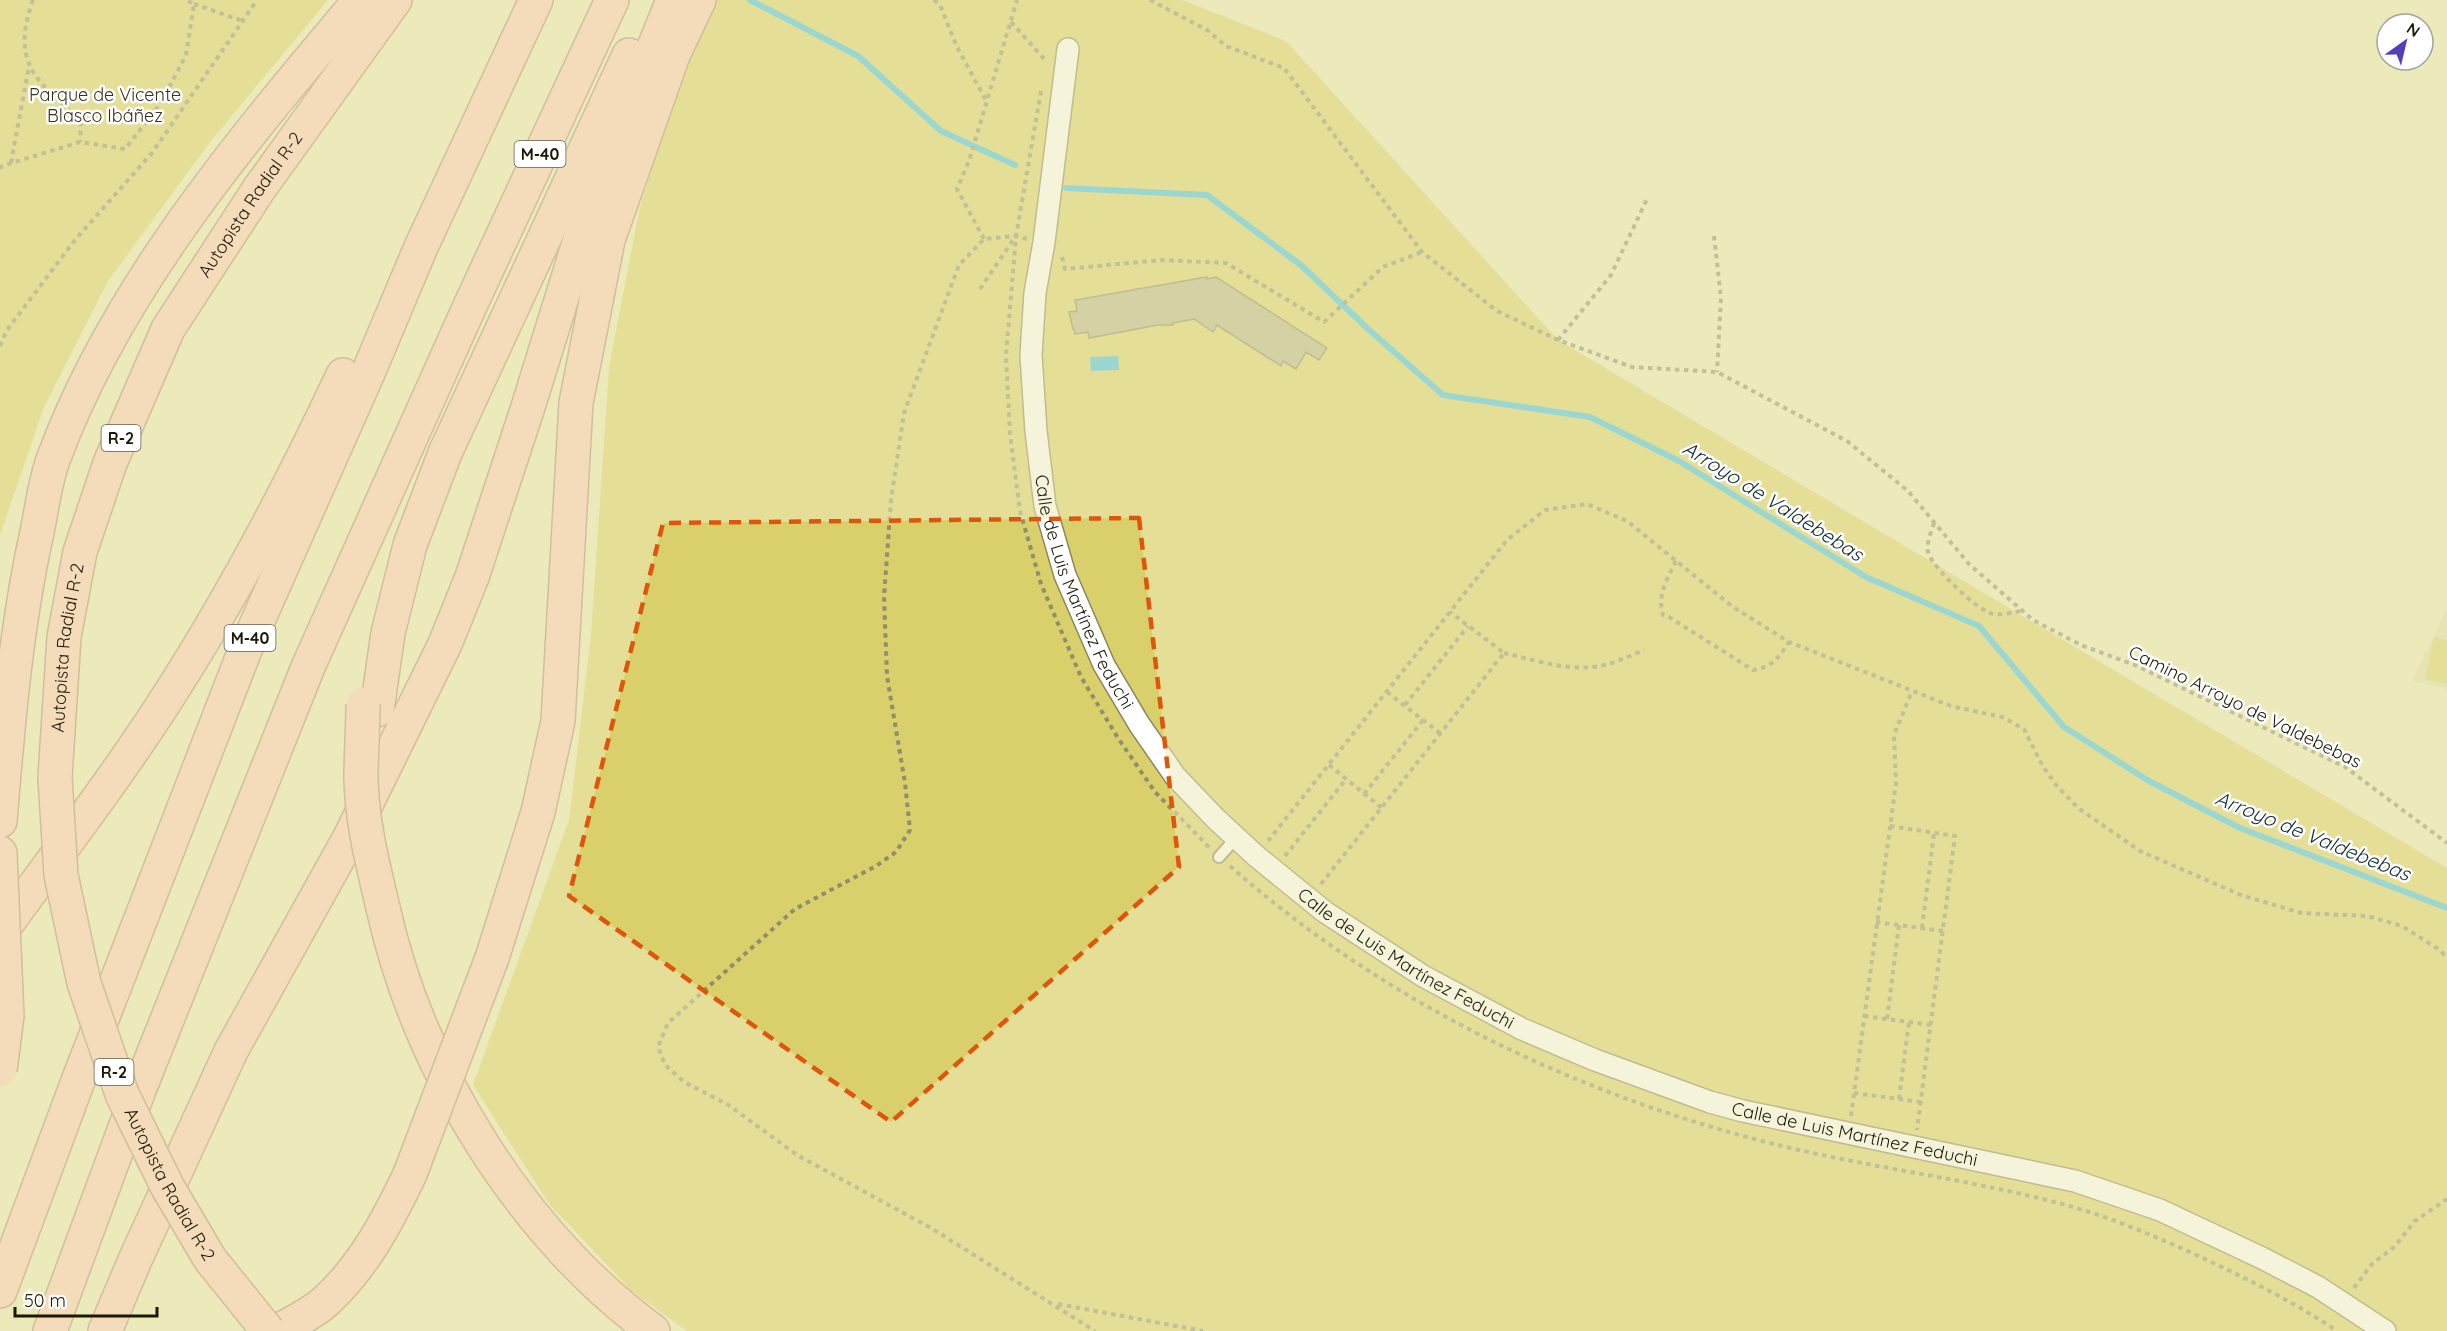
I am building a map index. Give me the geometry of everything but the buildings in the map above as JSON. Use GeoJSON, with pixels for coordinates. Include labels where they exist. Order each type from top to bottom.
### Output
{"type":"FeatureCollection","features":[{"type":"Feature","properties":{"kind":"highway"},"geometry":{"type":"LineString","coordinates":[[0,612],[17,553],[53,461],[96,362],[130,305],[211,183],[360,0]]}},
{"type":"Feature","properties":{"kind":"highway","name":"Autopista Radial R-2"},"geometry":{"type":"LineString","coordinates":[[268,1331],[210,1259],[167,1186],[122,1094],[84,983],[61,875],[55,777],[64,637],[80,552],[110,464],[168,329],[260,189],[395,0]]}},
{"type":"Feature","properties":{"kind":"highway","name":"M-40"},"geometry":{"type":"LineString","coordinates":[[0,1291],[82,1070],[245,650],[368,374],[421,247],[536,0]]}},
{"type":"Feature","properties":{"kind":"highway","name":"M-40"},"geometry":{"type":"LineString","coordinates":[[50,1331],[139,1089],[308,667],[469,308],[612,0]]}},
{"type":"Feature","properties":{"kind":"highway"},"geometry":{"type":"LineString","coordinates":[[653,1331],[590,1276],[551,1235],[505,1177],[461,1107],[423,1028],[402,974],[368,847],[361,780],[370,707],[410,545],[445,453],[654,0]]}},
{"type":"Feature","properties":{"kind":"highway"},"geometry":{"type":"LineString","coordinates":[[105,1331],[231,1051],[350,837],[445,644],[472,577],[591,204],[673,0]]}},
{"type":"Feature","properties":{"kind":"highway"},"geometry":{"type":"LineString","coordinates":[[278,1331],[325,1302],[364,1258],[392,1214],[410,1174],[492,958],[538,812],[558,721],[576,403],[608,240],[673,55],[699,0]]}},
{"type":"Feature","properties":{"kind":"highway"},"geometry":{"type":"LineString","coordinates":[[0,933],[163,705],[213,625],[300,463],[387,281],[421,247]]}},
{"type":"Feature","properties":{"kind":"highway"},"geometry":{"type":"LineString","coordinates":[[370,707],[366,668],[384,573],[410,486],[469,308]]}},
{"type":"Feature","properties":{"kind":"highway"},"geometry":{"type":"LineString","coordinates":[[0,821],[9,717],[26,585],[53,461]]}},
{"type":"Feature","properties":{"kind":"highway"},"geometry":{"type":"LineString","coordinates":[[0,1070],[7,1016],[1,866]]}},
{"type":"Feature","properties":{"kind":"street","name":"Calle de Luis Martínez Feduchi"},"geometry":{"type":"LineString","coordinates":[[1068,49],[1044,242],[1035,293],[1031,355],[1035,420],[1045,506],[1065,575],[1104,665],[1139,724],[1175,776],[1215,819],[1325,912],[1423,976],[1522,1029],[1710,1102],[1848,1134],[1915,1146],[2075,1181],[2160,1210],[2318,1287],[2385,1331]]}},
{"type":"Feature","properties":{"kind":"lane"},"geometry":{"type":"LineString","coordinates":[[1219,857],[1236,838]]}},
{"type":"Feature","properties":{"kind":"path"},"geometry":{"type":"LineString","coordinates":[[33,0],[23,50],[36,80],[81,121],[80,141]]}},
{"type":"Feature","properties":{"kind":"path"},"geometry":{"type":"LineString","coordinates":[[186,0],[243,21]]}},
{"type":"Feature","properties":{"kind":"path"},"geometry":{"type":"LineString","coordinates":[[0,346],[7,330],[75,240],[152,153],[257,0]]}},
{"type":"Feature","properties":{"kind":"path"},"geometry":{"type":"LineString","coordinates":[[934,0],[940,5],[957,47],[987,102]]}},
{"type":"Feature","properties":{"kind":"path"},"geometry":{"type":"LineString","coordinates":[[984,239],[957,189],[969,161],[1017,0]]}},
{"type":"Feature","properties":{"kind":"path","name":"Camino Arroyo de Valdebebas"},"geometry":{"type":"LineString","coordinates":[[1150,0],[1208,30],[1226,46],[1284,68],[1422,252],[1497,311],[1558,340],[1632,367],[1717,372],[1847,441],[1908,491],[1969,564],[2033,620],[2081,645],[2138,666],[2345,767],[2447,843]]}},
{"type":"Feature","properties":{"kind":"path"},"geometry":{"type":"LineString","coordinates":[[0,169],[2,166],[80,141],[125,149],[161,103],[186,55],[194,3]]}},
{"type":"Feature","properties":{"kind":"path"},"geometry":{"type":"LineString","coordinates":[[1011,22],[1046,61]]}},
{"type":"Feature","properties":{"kind":"path"},"geometry":{"type":"LineString","coordinates":[[11,163],[29,64]]}},
{"type":"Feature","properties":{"kind":"path"},"geometry":{"type":"LineString","coordinates":[[1558,340],[1611,275],[1647,199]]}},
{"type":"Feature","properties":{"kind":"path"},"geometry":{"type":"LineString","coordinates":[[1095,1331],[1054,1303],[931,1228],[796,1155],[727,1104],[684,1082],[665,1065],[658,1047],[668,1023],[795,909],[876,866],[896,852],[910,830],[905,783],[887,676],[884,597],[891,500],[904,413],[959,265],[984,239],[1016,236],[1058,245],[1065,269],[1161,260],[1226,263],[1324,322],[1383,267],[1422,252]]}},
{"type":"Feature","properties":{"kind":"path"},"geometry":{"type":"LineString","coordinates":[[980,289],[1016,236]]}},
{"type":"Feature","properties":{"kind":"path"},"geometry":{"type":"LineString","coordinates":[[1714,236],[1721,298],[1717,372]]}},
{"type":"Feature","properties":{"kind":"path"},"geometry":{"type":"LineString","coordinates":[[1256,856],[1507,540],[1545,510],[1587,504],[1627,521],[1733,607],[1789,642],[1951,706],[2002,717],[2024,729],[2042,765],[2056,785],[2078,808],[2140,851],[2241,895],[2301,913],[2367,916],[2402,926],[2440,950],[2447,958]]}},
{"type":"Feature","properties":{"kind":"path"},"geometry":{"type":"LineString","coordinates":[[1934,523],[1928,544],[1928,554],[1948,579],[1976,604],[1993,614],[2022,611]]}},
{"type":"Feature","properties":{"kind":"path"},"geometry":{"type":"LineString","coordinates":[[1676,561],[1659,603],[1663,615],[1669,616],[1753,670],[1765,669],[1777,660],[1789,642]]}},
{"type":"Feature","properties":{"kind":"path"},"geometry":{"type":"LineString","coordinates":[[1450,612],[1504,653],[1556,665],[1591,667],[1618,661],[1644,650]]}},
{"type":"Feature","properties":{"kind":"path"},"geometry":{"type":"LineString","coordinates":[[1405,705],[1468,626]]}},
{"type":"Feature","properties":{"kind":"path"},"geometry":{"type":"LineString","coordinates":[[1309,899],[1504,653]]}},
{"type":"Feature","properties":{"kind":"path"},"geometry":{"type":"LineString","coordinates":[[1848,1134],[1896,783],[1894,735],[1912,691]]}},
{"type":"Feature","properties":{"kind":"path"},"geometry":{"type":"LineString","coordinates":[[1387,692],[1441,734]]}},
{"type":"Feature","properties":{"kind":"path"},"geometry":{"type":"LineString","coordinates":[[1365,794],[1423,720]]}},
{"type":"Feature","properties":{"kind":"path"},"geometry":{"type":"LineString","coordinates":[[1329,765],[1382,808]]}},
{"type":"Feature","properties":{"kind":"path"},"geometry":{"type":"LineString","coordinates":[[1274,870],[1346,779]]}},
{"type":"Feature","properties":{"kind":"path"},"geometry":{"type":"LineString","coordinates":[[1890,826],[1955,836],[1915,1146]]}},
{"type":"Feature","properties":{"kind":"path"},"geometry":{"type":"LineString","coordinates":[[1922,928],[1934,833]]}},
{"type":"Feature","properties":{"kind":"path"},"geometry":{"type":"LineString","coordinates":[[1876,922],[1943,931]]}},
{"type":"Feature","properties":{"kind":"path"},"geometry":{"type":"LineString","coordinates":[[1887,1019],[1899,925]]}},
{"type":"Feature","properties":{"kind":"path"},"geometry":{"type":"LineString","coordinates":[[1864,1016],[1931,1025]]}},
{"type":"Feature","properties":{"kind":"path"},"geometry":{"type":"LineString","coordinates":[[1899,1099],[1909,1022]]}},
{"type":"Feature","properties":{"kind":"path"},"geometry":{"type":"LineString","coordinates":[[1854,1093],[1921,1102]]}},
{"type":"Feature","properties":{"kind":"path"},"geometry":{"type":"LineString","coordinates":[[2343,1304],[2372,1264],[2394,1247],[2415,1221],[2447,1199]]}},
{"type":"Feature","properties":{"kind":"path"},"geometry":{"type":"LineString","coordinates":[[1054,1303],[1203,1331]]}},
{"type":"Feature","properties":{"kind":"highlighted area"},"geometry":{"type":"Polygon","coordinates":[[[1139,518],[1179,867],[891,1122],[569,896],[663,523],[1139,518]]]}},
{"type":"Feature","properties":{"kind":"shaded area"},"geometry":{"type":"Polygon","coordinates":[[[2447,608],[2447,689],[2412,681],[2447,608]]]}},
{"type":"Feature","properties":{"kind":"green space","name":"Parque de Vicente Blasco Ibáñez"},"geometry":{"type":"Polygon","coordinates":[[[0,0],[328,0],[210,142],[108,281],[44,407],[0,535],[0,0]]]}},
{"type":"Feature","properties":{"kind":"green space"},"geometry":{"type":"Polygon","coordinates":[[[709,0],[1182,0],[1286,41],[1558,340],[2447,868],[2447,1331],[687,1331],[632,1291],[550,1205],[473,1085],[569,820],[591,635],[609,367],[640,207],[698,23],[709,0]]]}},
{"type":"Feature","properties":{"kind":"green space"},"geometry":{"type":"Polygon","coordinates":[[[2434,637],[2447,640],[2447,684],[2425,679],[2434,637]]]}},
{"type":"Feature","properties":{"kind":"water"},"geometry":{"type":"Polygon","coordinates":[[[1118,356],[1119,370],[1091,371],[1090,357],[1118,356]]]}},
{"type":"Feature","properties":{"kind":"waterway","name":"Arroyo de Valdebebas"},"geometry":{"type":"LineString","coordinates":[[750,0],[858,56],[941,131],[1015,165]]}},
{"type":"Feature","properties":{"kind":"waterway","name":"Arroyo de Valdebebas"},"geometry":{"type":"LineString","coordinates":[[1066,188],[1207,195],[1302,266],[1367,328],[1443,395],[1590,417],[1679,461],[1866,577],[1979,626],[2064,727],[2149,781],[2240,828],[2447,908]]}}]}
